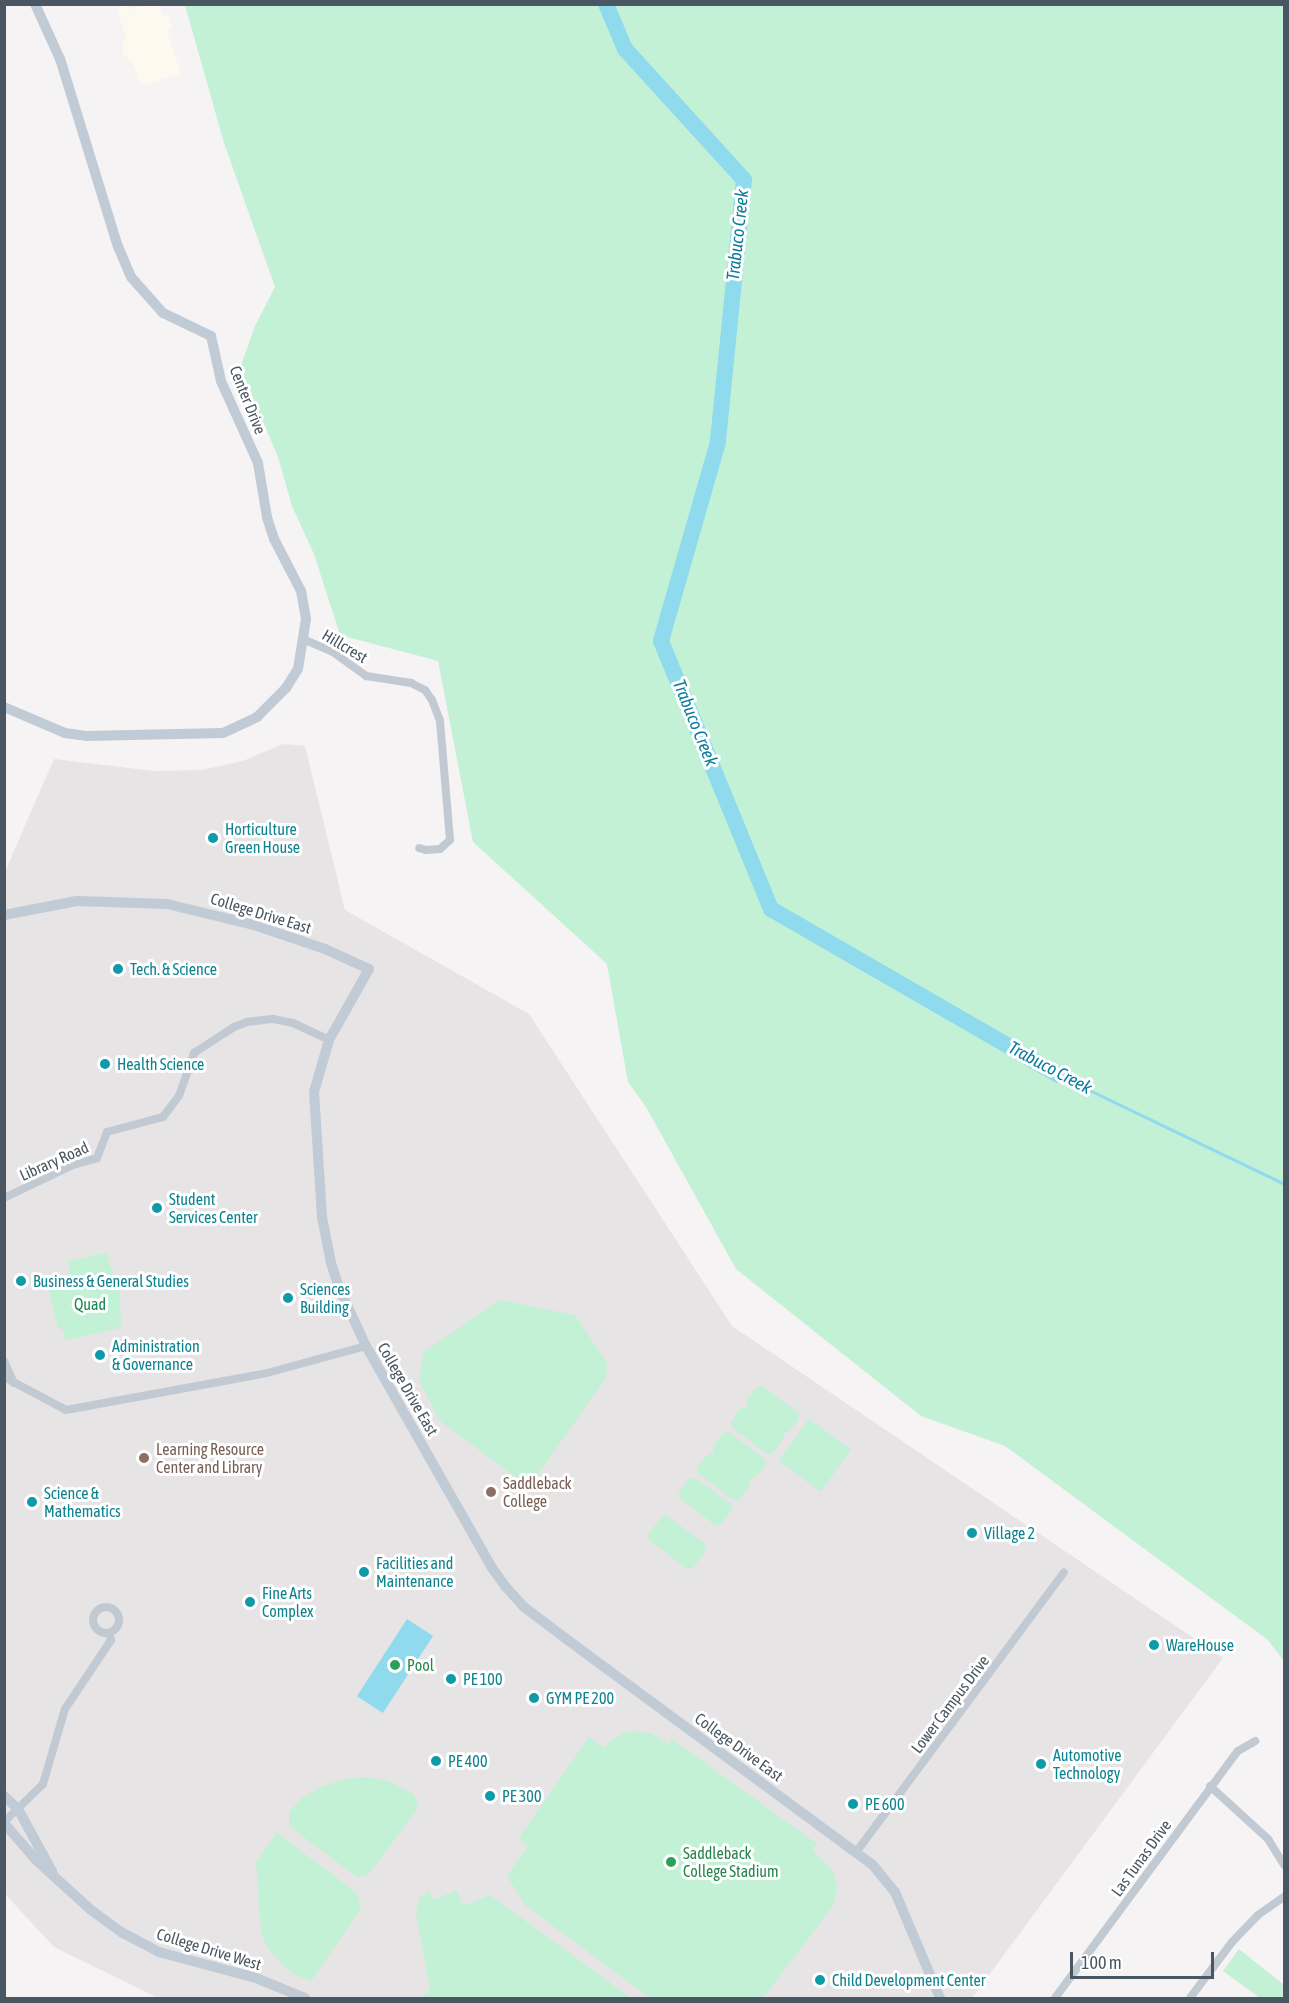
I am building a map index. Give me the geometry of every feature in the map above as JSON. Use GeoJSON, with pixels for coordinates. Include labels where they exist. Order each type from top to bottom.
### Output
{"type":"FeatureCollection","features":[{"type":"Feature","properties":{"kind":"street","name":"Center Drive"},"geometry":{"type":"LineString","coordinates":[[35,4],[60,59],[118,247],[131,277],[163,313],[211,336],[221,381],[258,463],[267,518],[274,539],[301,591],[306,619],[304,640]]}},
{"type":"Feature","properties":{"kind":"street","name":"Hillcrest"},"geometry":{"type":"LineString","coordinates":[[4,707],[65,733],[86,736],[223,733],[257,717],[273,704],[297,669],[304,640],[333,652],[366,676],[411,683],[425,690],[432,700],[440,721],[450,840],[440,849],[419,848]]}},
{"type":"Feature","properties":{"kind":"street","name":"College Drive East"},"geometry":{"type":"LineString","coordinates":[[4,915],[77,901],[168,904],[210,913],[325,949],[369,969],[329,1040],[314,1092],[322,1217],[331,1263],[340,1290],[366,1346],[492,1568],[518,1601],[569,1641],[857,1851],[896,1892],[940,1998]]}},
{"type":"Feature","properties":{"kind":"street","name":"Library Road"},"geometry":{"type":"LineString","coordinates":[[4,1198],[73,1165],[97,1158],[107,1132],[163,1117],[179,1096],[194,1053],[234,1027],[247,1022],[273,1018],[293,1023],[329,1040]]}},
{"type":"Feature","properties":{"kind":"street"},"geometry":{"type":"LineString","coordinates":[[4,1377],[66,1410],[267,1373],[366,1346]]}},
{"type":"Feature","properties":{"kind":"street"},"geometry":{"type":"LineString","coordinates":[[4,1361],[14,1383]]}},
{"type":"Feature","properties":{"kind":"street","name":"Lower Campus Drive"},"geometry":{"type":"LineString","coordinates":[[857,1851],[1064,1572]]}},
{"type":"Feature","properties":{"kind":"street"},"geometry":{"type":"LineString","coordinates":[[4,1822],[43,1784],[65,1709],[111,1640],[109,1633]]}},
{"type":"Feature","properties":{"kind":"street","name":"Las Tunas Drive"},"geometry":{"type":"LineString","coordinates":[[1055,1998],[1238,1750],[1255,1741]]}},
{"type":"Feature","properties":{"kind":"street"},"geometry":{"type":"LineString","coordinates":[[1210,1786],[1268,1839],[1284,1864]]}},
{"type":"Feature","properties":{"kind":"street","name":"College Drive West"},"geometry":{"type":"LineString","coordinates":[[4,1796],[18,1809],[54,1874]]}},
{"type":"Feature","properties":{"kind":"street","name":"College Drive West"},"geometry":{"type":"LineString","coordinates":[[4,1822],[36,1860],[91,1910],[123,1933],[159,1952],[256,1978],[305,1998]]}},
{"type":"Feature","properties":{"kind":"street"},"geometry":{"type":"LineString","coordinates":[[1190,1998],[1232,1942],[1258,1915],[1284,1897]]}},
{"type":"Feature","properties":{"kind":"shaded area"},"geometry":{"type":"Polygon","coordinates":[[[128,5],[130,9],[145,5],[159,5],[163,16],[168,14],[172,29],[167,31],[181,73],[141,86],[133,62],[123,54],[123,42],[126,37],[118,13],[120,12],[119,6],[128,5]]]}},
{"type":"Feature","properties":{"kind":"shaded area","name":"Saddleback College"},"geometry":{"type":"Polygon","coordinates":[[[283,744],[305,746],[345,910],[529,1014],[732,1326],[1223,1658],[972,1998],[158,1998],[54,1947],[5,1894],[4,874],[54,759],[154,771],[202,770],[243,761],[283,744]]]}},
{"type":"Feature","properties":{"kind":"green space"},"geometry":{"type":"Polygon","coordinates":[[[185,5],[1284,5],[1284,1661],[1268,1640],[1005,1446],[921,1416],[736,1269],[646,1107],[628,1082],[607,964],[473,842],[438,661],[340,635],[314,554],[292,506],[278,457],[240,368],[255,326],[275,287],[224,143],[185,5]]]}},
{"type":"Feature","properties":{"kind":"green space","name":"Quad"},"geometry":{"type":"Polygon","coordinates":[[[106,1253],[120,1294],[121,1328],[65,1340],[63,1330],[58,1327],[47,1283],[71,1280],[68,1261],[106,1253]]]}},
{"type":"Feature","properties":{"kind":"green space"},"geometry":{"type":"Polygon","coordinates":[[[499,1300],[575,1315],[607,1363],[606,1378],[534,1480],[520,1480],[440,1421],[419,1381],[424,1352],[499,1300]]]}},
{"type":"Feature","properties":{"kind":"green space"},"geometry":{"type":"Polygon","coordinates":[[[762,1386],[798,1412],[799,1418],[789,1432],[783,1433],[784,1439],[773,1453],[767,1454],[731,1427],[731,1422],[741,1408],[747,1407],[747,1400],[756,1387],[762,1386]]]}},
{"type":"Feature","properties":{"kind":"green space"},"geometry":{"type":"Polygon","coordinates":[[[809,1419],[851,1450],[821,1492],[778,1461],[809,1419]]]}},
{"type":"Feature","properties":{"kind":"green space"},"geometry":{"type":"Polygon","coordinates":[[[729,1432],[764,1458],[766,1464],[755,1478],[749,1479],[750,1485],[740,1499],[733,1500],[698,1473],[697,1468],[707,1455],[713,1453],[713,1446],[723,1433],[729,1432]]]}},
{"type":"Feature","properties":{"kind":"green space"},"geometry":{"type":"Polygon","coordinates":[[[695,1478],[731,1504],[732,1510],[722,1524],[715,1525],[679,1498],[679,1492],[689,1479],[695,1478]]]}},
{"type":"Feature","properties":{"kind":"green space"},"geometry":{"type":"Polygon","coordinates":[[[667,1516],[706,1544],[706,1550],[693,1568],[687,1569],[649,1540],[648,1535],[661,1517],[667,1516]]]}},
{"type":"Feature","properties":{"kind":"green space","name":"Saddleback College Stadium"},"geometry":{"type":"Polygon","coordinates":[[[629,1731],[651,1733],[668,1744],[672,1739],[817,1844],[813,1850],[833,1871],[837,1887],[833,1906],[763,1998],[650,1998],[525,1905],[507,1876],[528,1846],[519,1838],[589,1737],[604,1748],[611,1740],[629,1731]]]}},
{"type":"Feature","properties":{"kind":"green space"},"geometry":{"type":"Polygon","coordinates":[[[367,1777],[388,1781],[414,1794],[418,1808],[368,1875],[357,1877],[289,1826],[289,1812],[302,1798],[323,1786],[350,1778],[367,1777]]]}},
{"type":"Feature","properties":{"kind":"green space"},"geometry":{"type":"Polygon","coordinates":[[[277,1833],[357,1893],[361,1909],[311,1981],[293,1974],[282,1964],[267,1947],[261,1932],[256,1862],[277,1833]]]}},
{"type":"Feature","properties":{"kind":"green space"},"geometry":{"type":"Polygon","coordinates":[[[457,1890],[463,1906],[490,1895],[631,1998],[422,1998],[430,1988],[416,1914],[420,1896],[429,1892],[433,1900],[457,1890]]]}},
{"type":"Feature","properties":{"kind":"green space"},"geometry":{"type":"Polygon","coordinates":[[[1239,1949],[1284,1985],[1284,1998],[1260,1998],[1223,1971],[1239,1949]]]}},
{"type":"Feature","properties":{"kind":"water","name":"Pool"},"geometry":{"type":"Polygon","coordinates":[[[407,1619],[433,1636],[383,1713],[357,1696],[407,1619]]]}},
{"type":"Feature","properties":{"kind":"waterway","name":"Trabuco Creek"},"geometry":{"type":"LineString","coordinates":[[606,4],[625,49],[744,180],[718,442],[661,641],[771,909],[1058,1075]]}},
{"type":"Feature","properties":{"kind":"waterway","name":"Trabuco Creek"},"geometry":{"type":"LineString","coordinates":[[1058,1075],[1284,1184]]}},
{"type":"Feature","properties":{"kind":"place","name":"Horticulture Green House"},"geometry":{"type":"Point","coordinates":[213,838]}},
{"type":"Feature","properties":{"kind":"place","name":"Tech. & Science"},"geometry":{"type":"Point","coordinates":[118,969]}},
{"type":"Feature","properties":{"kind":"place","name":"Health Science"},"geometry":{"type":"Point","coordinates":[105,1064]}},
{"type":"Feature","properties":{"kind":"place","name":"Student Services Center"},"geometry":{"type":"Point","coordinates":[157,1208]}},
{"type":"Feature","properties":{"kind":"place","name":"Business & General Studies"},"geometry":{"type":"Point","coordinates":[21,1281]}},
{"type":"Feature","properties":{"kind":"place","name":"Sciences Building"},"geometry":{"type":"Point","coordinates":[288,1298]}},
{"type":"Feature","properties":{"kind":"place","name":"Administration & Governance"},"geometry":{"type":"Point","coordinates":[100,1355]}},
{"type":"Feature","properties":{"kind":"place","name":"Learning Resource Center and Library"},"geometry":{"type":"Point","coordinates":[144,1458]}},
{"type":"Feature","properties":{"kind":"place","name":"Saddleback College"},"geometry":{"type":"Point","coordinates":[491,1492]}},
{"type":"Feature","properties":{"kind":"place","name":"Science & Mathematics"},"geometry":{"type":"Point","coordinates":[32,1502]}},
{"type":"Feature","properties":{"kind":"place","name":"Village 2"},"geometry":{"type":"Point","coordinates":[972,1533]}},
{"type":"Feature","properties":{"kind":"place","name":"Facilities and Maintenance"},"geometry":{"type":"Point","coordinates":[364,1572]}},
{"type":"Feature","properties":{"kind":"place","name":"Fine Arts Complex"},"geometry":{"type":"Point","coordinates":[250,1602]}},
{"type":"Feature","properties":{"kind":"place","name":"WareHouse"},"geometry":{"type":"Point","coordinates":[1154,1645]}},
{"type":"Feature","properties":{"kind":"place","name":"Pool"},"geometry":{"type":"Point","coordinates":[395,1665]}},
{"type":"Feature","properties":{"kind":"place","name":"PE 100"},"geometry":{"type":"Point","coordinates":[451,1679]}},
{"type":"Feature","properties":{"kind":"place","name":"GYM PE 200"},"geometry":{"type":"Point","coordinates":[534,1698]}},
{"type":"Feature","properties":{"kind":"place","name":"PE 400"},"geometry":{"type":"Point","coordinates":[436,1761]}},
{"type":"Feature","properties":{"kind":"place","name":"Automotive Technology"},"geometry":{"type":"Point","coordinates":[1041,1764]}},
{"type":"Feature","properties":{"kind":"place","name":"PE 300"},"geometry":{"type":"Point","coordinates":[490,1796]}},
{"type":"Feature","properties":{"kind":"place","name":"PE 600"},"geometry":{"type":"Point","coordinates":[853,1804]}},
{"type":"Feature","properties":{"kind":"place","name":"Saddleback College Stadium"},"geometry":{"type":"Point","coordinates":[671,1862]}},
{"type":"Feature","properties":{"kind":"place","name":"Child Development Center"},"geometry":{"type":"Point","coordinates":[820,1980]}}]}
